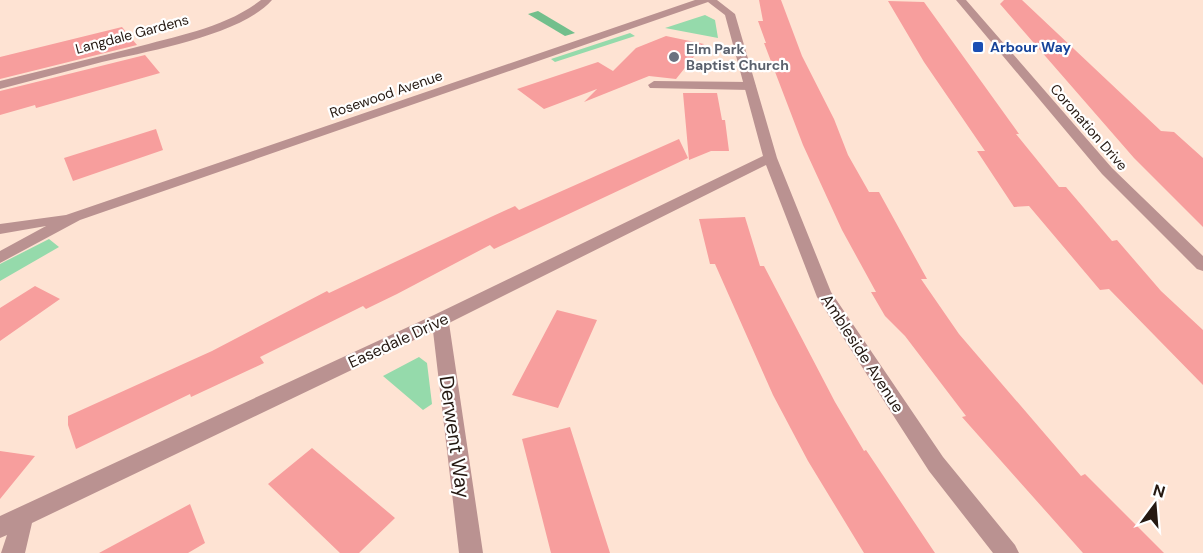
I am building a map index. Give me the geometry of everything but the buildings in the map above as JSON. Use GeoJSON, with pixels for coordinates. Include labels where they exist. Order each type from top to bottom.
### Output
{"type":"FeatureCollection","features":[{"type":"Feature","properties":{"kind":"street","name":"Langdale Gardens"},"geometry":{"type":"LineString","coordinates":[[0,85],[175,39],[229,21],[267,0]]}},
{"type":"Feature","properties":{"kind":"street","name":"Rosewood Avenue"},"geometry":{"type":"LineString","coordinates":[[75,217],[705,0]]}},
{"type":"Feature","properties":{"kind":"street","name":"Ambleside Avenue"},"geometry":{"type":"LineString","coordinates":[[711,0],[730,14],[770,158],[823,293],[936,464],[1008,553]]}},
{"type":"Feature","properties":{"kind":"street","name":"Coronation Drive"},"geometry":{"type":"LineString","coordinates":[[961,0],[1097,162],[1170,236],[1203,265]]}},
{"type":"Feature","properties":{"kind":"street"},"geometry":{"type":"LineString","coordinates":[[654,85],[750,86]]}},
{"type":"Feature","properties":{"kind":"street","name":"Easedale Drive"},"geometry":{"type":"LineString","coordinates":[[0,527],[440,320],[770,158]]}},
{"type":"Feature","properties":{"kind":"street"},"geometry":{"type":"LineString","coordinates":[[0,229],[75,217]]}},
{"type":"Feature","properties":{"kind":"street"},"geometry":{"type":"LineString","coordinates":[[0,258],[75,217]]}},
{"type":"Feature","properties":{"kind":"street","name":"Derwent Way"},"geometry":{"type":"LineString","coordinates":[[440,320],[471,553]]}},
{"type":"Feature","properties":{"kind":"street"},"geometry":{"type":"LineString","coordinates":[[12,553],[23,516]]}},
{"type":"Feature","properties":{"kind":"green space"},"geometry":{"type":"Polygon","coordinates":[[[538,11],[575,33],[565,36],[528,14],[538,11]]]}},
{"type":"Feature","properties":{"kind":"green space"},"geometry":{"type":"Polygon","coordinates":[[[705,15],[715,20],[718,38],[665,28],[705,15]]]}},
{"type":"Feature","properties":{"kind":"green space"},"geometry":{"type":"Polygon","coordinates":[[[630,33],[635,36],[555,62],[551,59],[630,33]]]}},
{"type":"Feature","properties":{"kind":"green space"},"geometry":{"type":"Polygon","coordinates":[[[49,239],[59,247],[0,281],[0,264],[49,239]]]}},
{"type":"Feature","properties":{"kind":"green space"},"geometry":{"type":"Polygon","coordinates":[[[419,357],[427,363],[432,404],[423,410],[383,376],[419,357]]]}},
{"type":"Feature","properties":{"kind":"place","name":"Arbour Way"},"geometry":{"type":"Point","coordinates":[978,47]}},
{"type":"Feature","properties":{"kind":"place","name":"Elm Park Baptist Church"},"geometry":{"type":"Point","coordinates":[674,57]}}]}
